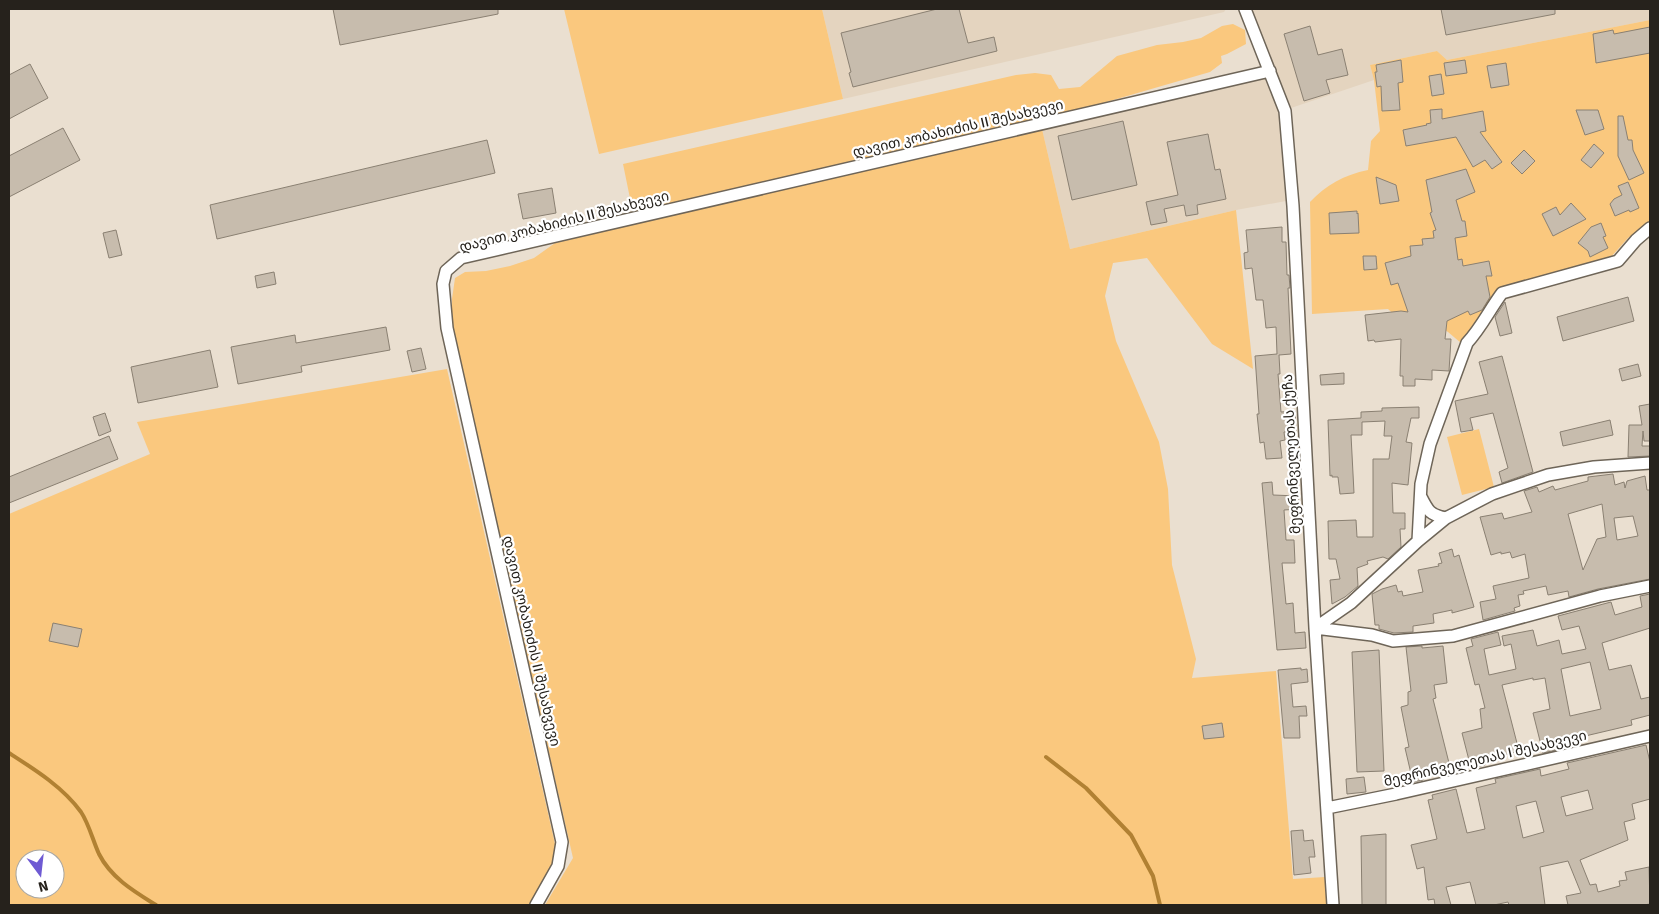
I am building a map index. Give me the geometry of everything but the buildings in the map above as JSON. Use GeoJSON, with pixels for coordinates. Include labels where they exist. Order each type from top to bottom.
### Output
{"type":"FeatureCollection","features":[{"type":"Feature","properties":{"kind":"street","name":"მეფრინველეთას ქუჩა"},"geometry":{"type":"LineString","coordinates":[[1245,9],[1285,111],[1292,193],[1333,905]]}},
{"type":"Feature","properties":{"kind":"street","name":"დავით კობახიძის II შესახვევი"},"geometry":{"type":"LineString","coordinates":[[536,905],[558,866],[562,842],[447,328],[443,284],[446,271],[461,258],[1270,71]]}},
{"type":"Feature","properties":{"kind":"street"},"geometry":{"type":"LineString","coordinates":[[1418,540],[1421,484],[1430,444],[1467,343],[1480,326],[1490,308],[1502,293],[1618,261],[1636,240],[1650,228]]}},
{"type":"Feature","properties":{"kind":"street"},"geometry":{"type":"LineString","coordinates":[[1316,628],[1351,603],[1418,540],[1446,518],[1492,494],[1548,475],[1594,468],[1650,463]]}},
{"type":"Feature","properties":{"kind":"street"},"geometry":{"type":"LineString","coordinates":[[1420,495],[1427,508],[1434,515],[1446,518]]}},
{"type":"Feature","properties":{"kind":"street"},"geometry":{"type":"LineString","coordinates":[[1316,628],[1372,635],[1393,640],[1454,636],[1600,596],[1650,586]]}},
{"type":"Feature","properties":{"kind":"street","name":"მეფრინველეთას I შესახვევი"},"geometry":{"type":"LineString","coordinates":[[1327,808],[1650,736]]}},
{"type":"Feature","properties":{"kind":"shaded area"},"geometry":{"type":"Polygon","coordinates":[[[564,9],[822,9],[843,99],[599,154],[564,9]]]}},
{"type":"Feature","properties":{"kind":"shaded area"},"geometry":{"type":"Polygon","coordinates":[[[822,9],[1226,9],[1224,12],[843,99],[822,9]]]}},
{"type":"Feature","properties":{"kind":"shaded area"},"geometry":{"type":"Polygon","coordinates":[[[1251,9],[1650,9],[1650,20],[1447,60],[1437,51],[1370,65],[1374,80],[1291,108],[1251,9]]]}},
{"type":"Feature","properties":{"kind":"shaded area"},"geometry":{"type":"Polygon","coordinates":[[[1650,20],[1650,222],[1628,238],[1611,257],[1495,292],[1461,343],[1433,323],[1400,320],[1388,309],[1312,314],[1310,202],[1336,182],[1368,170],[1371,141],[1380,131],[1374,80],[1370,65],[1437,51],[1447,60],[1650,20]]]}},
{"type":"Feature","properties":{"kind":"shaded area"},"geometry":{"type":"Polygon","coordinates":[[[1233,24],[1245,30],[1246,44],[1221,56],[1222,63],[1210,72],[1096,105],[633,213],[623,164],[1016,75],[1035,73],[1051,75],[1059,89],[1080,87],[1117,56],[1157,45],[1201,38],[1222,26],[1233,24]]]}},
{"type":"Feature","properties":{"kind":"shaded area"},"geometry":{"type":"Polygon","coordinates":[[[1267,78],[1280,112],[1286,201],[1236,210],[1070,249],[1042,129],[1267,78]]]}},
{"type":"Feature","properties":{"kind":"shaded area"},"geometry":{"type":"Polygon","coordinates":[[[1042,129],[1070,249],[1236,210],[1253,369],[1212,344],[1147,258],[1113,263],[1105,296],[1116,341],[1159,442],[1168,489],[1172,565],[1196,659],[1192,678],[1276,671],[1293,879],[1325,877],[1327,905],[545,905],[573,858],[452,328],[452,299],[455,278],[465,272],[486,271],[534,258],[555,243],[1042,129]]]}},
{"type":"Feature","properties":{"kind":"shaded area"},"geometry":{"type":"Polygon","coordinates":[[[447,369],[555,844],[554,866],[531,905],[9,905],[9,514],[150,454],[137,422],[447,369]]]}},
{"type":"Feature","properties":{"kind":"shaded area"},"geometry":{"type":"Polygon","coordinates":[[[1479,429],[1494,487],[1462,495],[1447,437],[1479,429]]]}},
{"type":"Feature","properties":{"kind":"waterway"},"geometry":{"type":"LineString","coordinates":[[9,753],[48,779],[66,794],[84,817],[104,863],[124,884],[156,905]]}},
{"type":"Feature","properties":{"kind":"waterway"},"geometry":{"type":"LineString","coordinates":[[1046,757],[1086,788],[1131,835],[1153,876],[1160,905]]}}]}
